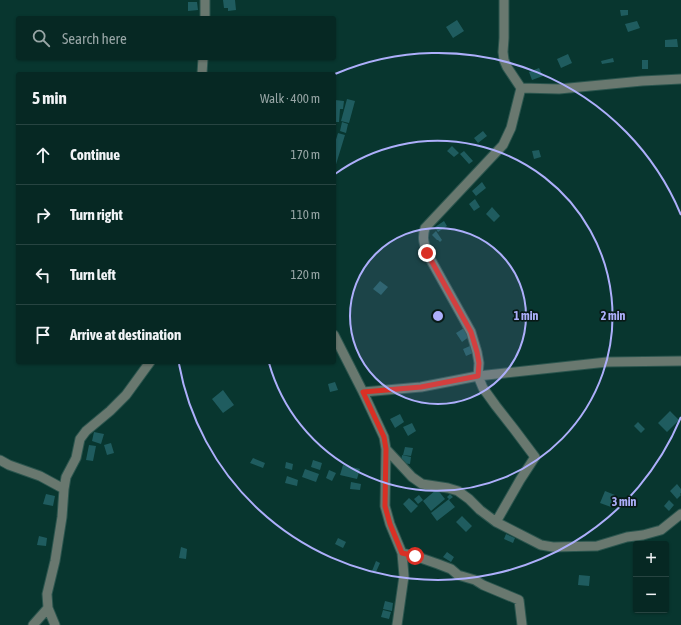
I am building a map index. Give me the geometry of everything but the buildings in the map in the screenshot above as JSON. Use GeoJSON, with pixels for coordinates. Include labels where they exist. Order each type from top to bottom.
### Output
{"type":"FeatureCollection","features":[{"type":"Feature","properties":{"kind":"street"},"geometry":{"type":"LineString","coordinates":[[205,16],[206,0]]}},
{"type":"Feature","properties":{"kind":"street"},"geometry":{"type":"LineString","coordinates":[[496,522],[535,457],[483,388],[478,376],[479,363],[471,332],[427,253],[423,235],[425,228],[503,145],[512,128],[521,88],[504,60],[504,0]]}},
{"type":"Feature","properties":{"kind":"street"},"geometry":{"type":"LineString","coordinates":[[202,72],[203,60]]}},
{"type":"Feature","properties":{"kind":"street"},"geometry":{"type":"LineString","coordinates":[[521,88],[559,89],[681,79]]}},
{"type":"Feature","properties":{"kind":"street"},"geometry":{"type":"LineString","coordinates":[[336,339],[384,437],[386,449],[385,506],[390,524],[402,553],[404,576],[397,625]]}},
{"type":"Feature","properties":{"kind":"street"},"geometry":{"type":"LineString","coordinates":[[363,392],[421,387],[478,376],[607,362],[681,361]]}},
{"type":"Feature","properties":{"kind":"street"},"geometry":{"type":"LineString","coordinates":[[55,625],[48,608],[47,594],[55,561],[62,517],[66,477],[76,458],[80,439],[86,431],[126,395],[149,364]]}},
{"type":"Feature","properties":{"kind":"street"},"geometry":{"type":"LineString","coordinates":[[386,449],[412,477],[422,484],[458,491],[496,522],[541,545],[554,547],[597,546],[627,537],[643,535],[661,530],[681,514]]}},
{"type":"Feature","properties":{"kind":"street"},"geometry":{"type":"LineString","coordinates":[[0,460],[9,465],[40,476],[64,489]]}},
{"type":"Feature","properties":{"kind":"street"},"geometry":{"type":"LineString","coordinates":[[40,476],[66,477]]}},
{"type":"Feature","properties":{"kind":"street"},"geometry":{"type":"LineString","coordinates":[[402,553],[445,566],[451,569],[458,576],[475,580],[483,585],[519,600],[522,625]]}},
{"type":"Feature","properties":{"kind":"street"},"geometry":{"type":"LineString","coordinates":[[33,625],[48,608]]}},
{"type":"Feature","properties":{"kind":"route"},"geometry":{"type":"LineString","coordinates":[[415,556],[402,553],[390,524],[385,506],[386,449],[384,437],[363,392],[421,387],[478,376],[479,363],[471,332],[427,253]]}}]}
